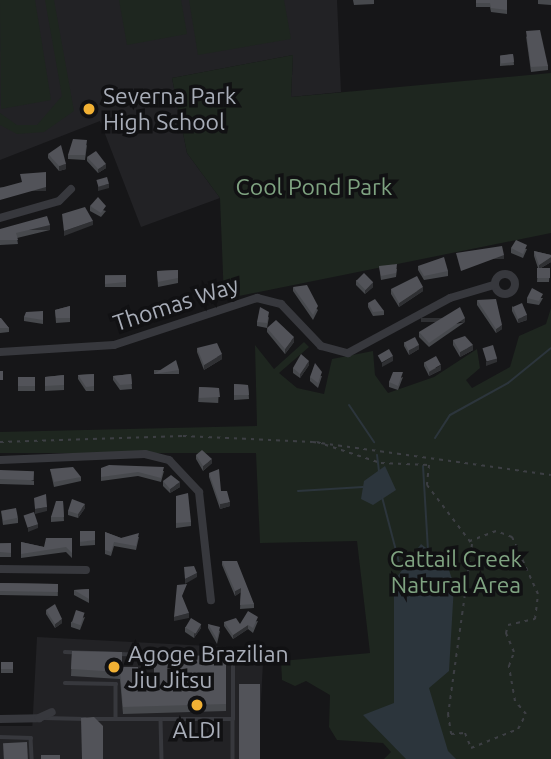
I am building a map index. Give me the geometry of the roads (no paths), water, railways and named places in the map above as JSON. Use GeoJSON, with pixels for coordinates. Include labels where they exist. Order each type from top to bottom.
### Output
{"type":"FeatureCollection","features":[{"type":"Feature","properties":{"kind":"street"},"geometry":{"type":"LineString","coordinates":[[0,218],[59,201],[71,189]]}},
{"type":"Feature","properties":{"kind":"street","name":"Thomas Way"},"geometry":{"type":"LineString","coordinates":[[0,352],[114,345],[263,298],[281,304],[320,346],[348,354],[450,298],[494,285]]}},
{"type":"Feature","properties":{"kind":"street"},"geometry":{"type":"LineString","coordinates":[[0,460],[134,454],[169,460],[195,485],[211,600]]}},
{"type":"Feature","properties":{"kind":"street"},"geometry":{"type":"LineString","coordinates":[[0,569],[86,570]]}},
{"type":"Feature","properties":{"kind":"street"},"geometry":{"type":"LineString","coordinates":[[0,719],[39,718],[52,712]]}},
{"type":"Feature","properties":{"kind":"lane"},"geometry":{"type":"LineString","coordinates":[[65,652],[184,656]]}},
{"type":"Feature","properties":{"kind":"lane"},"geometry":{"type":"LineString","coordinates":[[215,656],[255,660]]}},
{"type":"Feature","properties":{"kind":"lane"},"geometry":{"type":"LineString","coordinates":[[233,659],[233,759]]}},
{"type":"Feature","properties":{"kind":"lane"},"geometry":{"type":"LineString","coordinates":[[65,683],[116,684],[116,719]]}},
{"type":"Feature","properties":{"kind":"lane"},"geometry":{"type":"LineString","coordinates":[[39,718],[233,719]]}},
{"type":"Feature","properties":{"kind":"lane"},"geometry":{"type":"LineString","coordinates":[[162,719],[162,759]]}},
{"type":"Feature","properties":{"kind":"lane"},"geometry":{"type":"LineString","coordinates":[[0,737],[31,738],[32,759]]}},
{"type":"Feature","properties":{"kind":"waterway"},"geometry":{"type":"LineString","coordinates":[[435,438],[450,415],[508,383],[551,348]]}},
{"type":"Feature","properties":{"kind":"waterway"},"geometry":{"type":"LineString","coordinates":[[349,405],[374,442]]}},
{"type":"Feature","properties":{"kind":"waterway"},"geometry":{"type":"LineString","coordinates":[[377,455],[379,471]]}},
{"type":"Feature","properties":{"kind":"waterway"},"geometry":{"type":"LineString","coordinates":[[423,466],[428,550]]}},
{"type":"Feature","properties":{"kind":"waterway"},"geometry":{"type":"LineString","coordinates":[[298,491],[363,487]]}},
{"type":"Feature","properties":{"kind":"waterway"},"geometry":{"type":"LineString","coordinates":[[382,497],[401,570]]}},
{"type":"Feature","properties":{"kind":"place","name":"Severna Park High School"},"geometry":{"type":"Point","coordinates":[89,109]}},
{"type":"Feature","properties":{"kind":"place","name":"Agoge Brazilian Jiu Jitsu"},"geometry":{"type":"Point","coordinates":[114,667]}},
{"type":"Feature","properties":{"kind":"place","name":"ALDI"},"geometry":{"type":"Point","coordinates":[197,705]}},
{"type":"Feature","properties":{"kind":"park label","name":"Cool Pond Park"},"geometry":{"type":"Point","coordinates":[314,187]}},
{"type":"Feature","properties":{"kind":"park label","name":"Cattail Creek Natural Area"},"geometry":{"type":"Point","coordinates":[456,572]}}]}
